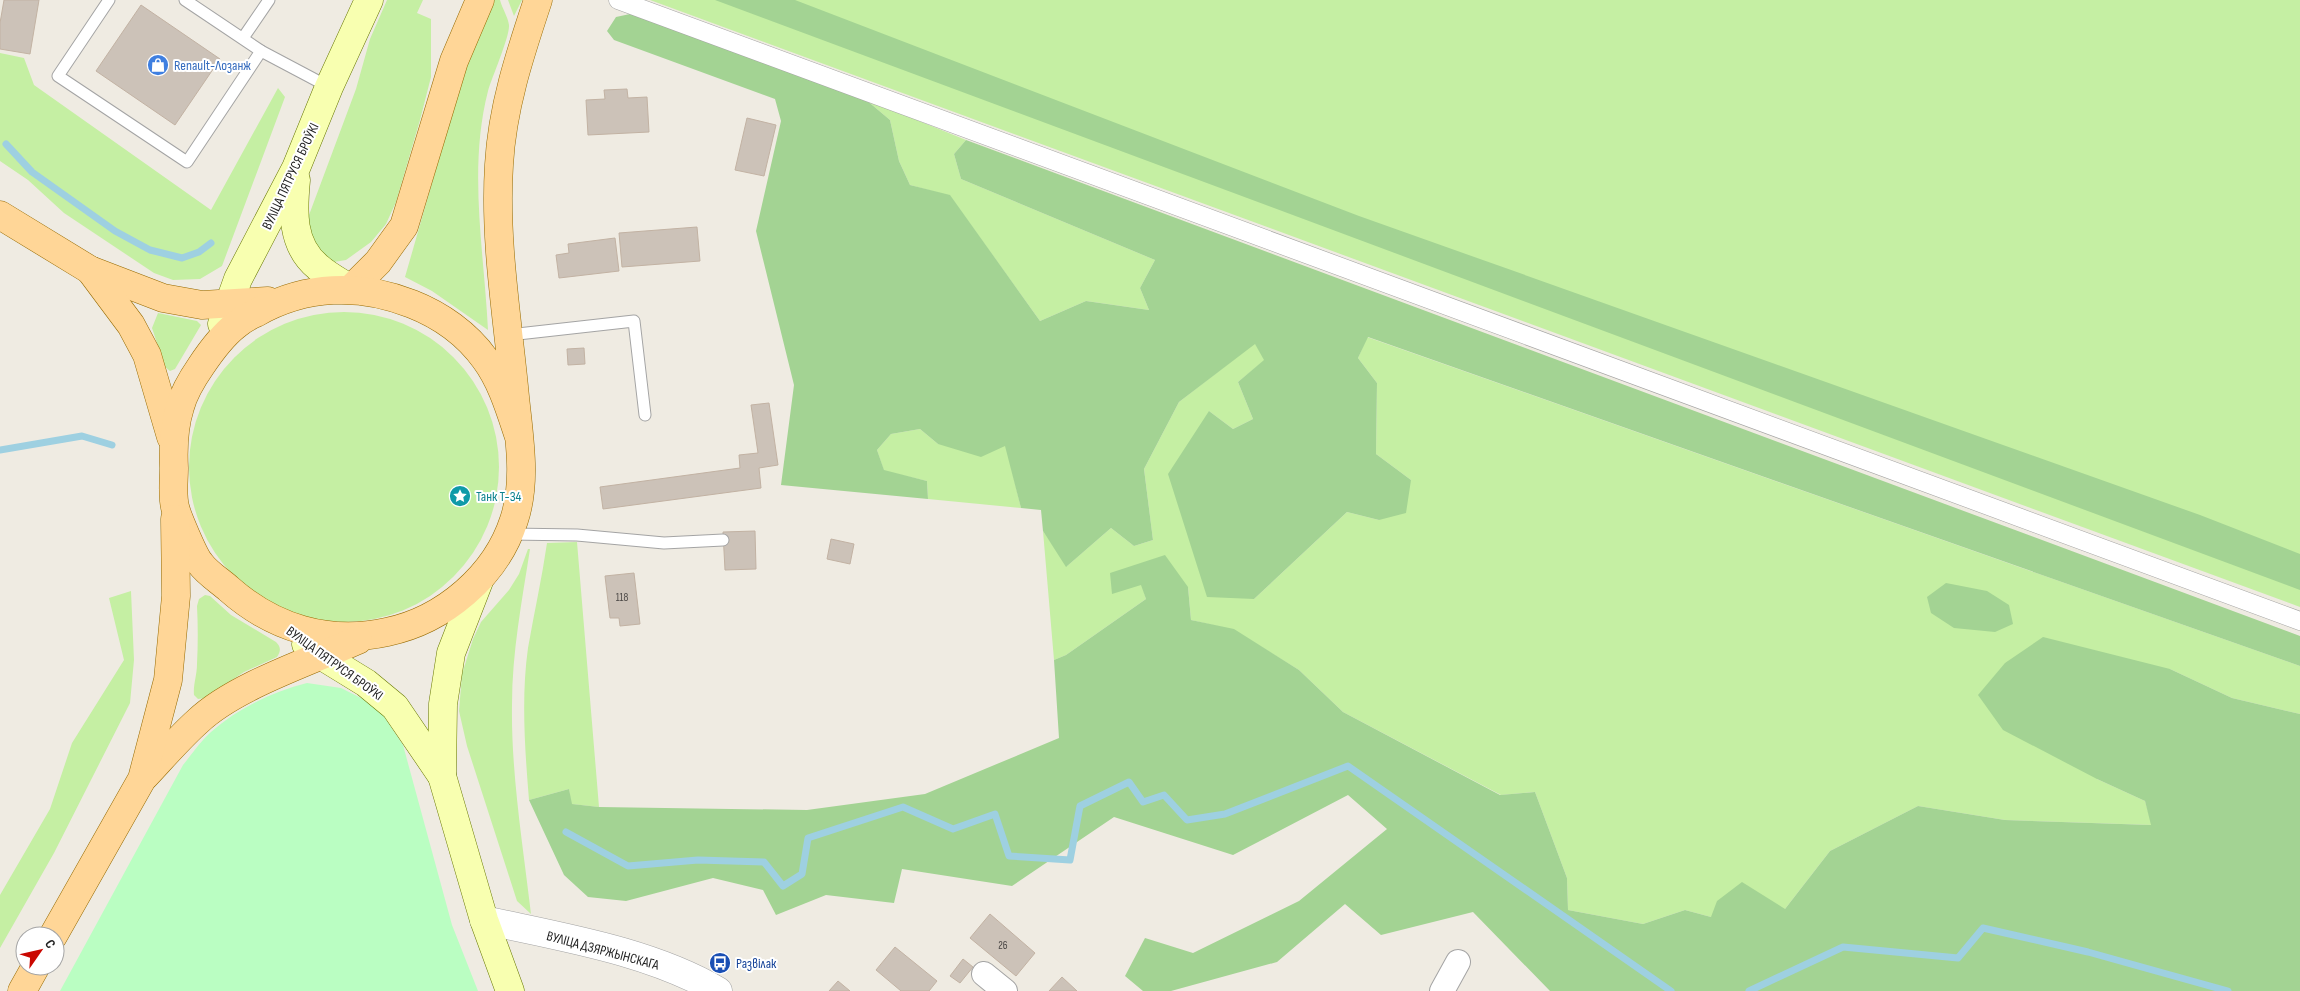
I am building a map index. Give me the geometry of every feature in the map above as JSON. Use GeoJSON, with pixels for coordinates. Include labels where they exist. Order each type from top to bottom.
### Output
{"type":"FeatureCollection","features":[{"type":"Feature","properties":{"kind":"main road","name":"ВУЛІЦА ПЯТРУСЯ БРОЎКІ"},"geometry":{"type":"LineString","coordinates":[[211,351],[238,279],[296,168],[369,0]]}},
{"type":"Feature","properties":{"kind":"main road"},"geometry":{"type":"LineString","coordinates":[[351,289],[378,262],[404,226],[454,61],[480,0]]}},
{"type":"Feature","properties":{"kind":"main road"},"geometry":{"type":"LineString","coordinates":[[174,507],[200,563],[241,600],[280,624],[328,636],[368,636],[402,629],[440,612],[479,581],[499,553],[515,519],[522,480],[500,237],[499,165],[510,85],[538,0]]}},
{"type":"Feature","properties":{"kind":"main road"},"geometry":{"type":"LineString","coordinates":[[296,168],[294,228],[304,249],[317,267],[351,289]]}},
{"type":"Feature","properties":{"kind":"main road"},"geometry":{"type":"LineString","coordinates":[[0,215],[90,270],[163,298],[202,305],[229,305],[277,300],[312,291],[351,289],[391,295],[426,310],[458,330],[485,358],[506,396],[519,437]]}},
{"type":"Feature","properties":{"kind":"main road"},"geometry":{"type":"LineString","coordinates":[[90,270],[131,325],[147,355],[173,445]]}},
{"type":"Feature","properties":{"kind":"main road"},"geometry":{"type":"LineString","coordinates":[[59,926],[142,779],[168,680],[176,596],[173,445],[179,409],[190,382],[211,351],[238,323],[277,300]]}},
{"type":"Feature","properties":{"kind":"main road","name":"ВУЛІЦА ПЯТРУСЯ БРОЎКІ"},"geometry":{"type":"LineString","coordinates":[[479,581],[451,653],[442,704],[442,776],[484,920],[510,991]]}},
{"type":"Feature","properties":{"kind":"main road","name":"ВУЛІЦА ПЯТРУСЯ БРОЎКІ"},"geometry":{"type":"LineString","coordinates":[[280,624],[322,656],[366,683],[395,707],[442,776]]}},
{"type":"Feature","properties":{"kind":"main road"},"geometry":{"type":"LineString","coordinates":[[142,779],[205,715],[246,690],[368,636]]}},
{"type":"Feature","properties":{"kind":"main road"},"geometry":{"type":"LineString","coordinates":[[22,991],[30,976]]}},
{"type":"Feature","properties":{"kind":"street"},"geometry":{"type":"LineString","coordinates":[[618,0],[2300,621]]}},
{"type":"Feature","properties":{"kind":"street","name":"ВУЛІЦА ДЗЯРЖЫНСКАГА"},"geometry":{"type":"LineString","coordinates":[[484,920],[639,957],[690,975],[718,991]]}},
{"type":"Feature","properties":{"kind":"street"},"geometry":{"type":"LineString","coordinates":[[1442,991],[1458,962]]}},
{"type":"Feature","properties":{"kind":"street"},"geometry":{"type":"LineString","coordinates":[[984,974],[1005,991]]}},
{"type":"Feature","properties":{"kind":"lane"},"geometry":{"type":"LineString","coordinates":[[109,0],[58,76],[187,162],[261,51]]}},
{"type":"Feature","properties":{"kind":"lane"},"geometry":{"type":"LineString","coordinates":[[185,0],[261,51],[330,87]]}},
{"type":"Feature","properties":{"kind":"lane"},"geometry":{"type":"LineString","coordinates":[[243,38],[269,0]]}},
{"type":"Feature","properties":{"kind":"lane"},"geometry":{"type":"LineString","coordinates":[[509,335],[634,321],[645,416]]}},
{"type":"Feature","properties":{"kind":"lane"},"geometry":{"type":"LineString","coordinates":[[508,534],[576,535],[664,543],[724,540]]}},
{"type":"Feature","properties":{"kind":"green space"},"geometry":{"type":"Polygon","coordinates":[[[387,0],[423,0],[417,13],[431,19],[431,77],[396,202],[386,224],[371,242],[346,260],[334,262],[323,256],[315,245],[309,231],[309,215],[356,89],[370,39],[387,0]]]}},
{"type":"Feature","properties":{"kind":"green space"},"geometry":{"type":"Polygon","coordinates":[[[492,0],[500,0],[509,30],[488,91],[482,120],[479,150],[479,210],[488,330],[432,291],[405,277],[468,58],[492,0]]]}},
{"type":"Feature","properties":{"kind":"green space"},"geometry":{"type":"Polygon","coordinates":[[[508,0],[522,0],[514,16],[508,0]]]}},
{"type":"Feature","properties":{"kind":"green space"},"geometry":{"type":"Polygon","coordinates":[[[650,0],[2300,0],[2300,607],[650,0]]]}},
{"type":"Feature","properties":{"kind":"green space"},"geometry":{"type":"Polygon","coordinates":[[[715,0],[795,0],[1359,216],[2200,515],[2300,554],[2300,590],[715,0]]]}},
{"type":"Feature","properties":{"kind":"green space"},"geometry":{"type":"Polygon","coordinates":[[[630,14],[865,99],[890,120],[899,161],[910,185],[950,195],[1040,321],[1086,301],[1149,310],[1140,288],[1155,260],[961,179],[954,154],[966,140],[2300,636],[2300,666],[1368,337],[1358,358],[1377,383],[1376,454],[1411,480],[1406,513],[1379,520],[1347,512],[1254,599],[1207,597],[1168,474],[1209,411],[1233,429],[1253,419],[1238,382],[1264,360],[1255,344],[1179,402],[1144,469],[1153,540],[1134,546],[1111,528],[1066,567],[1043,531],[1041,510],[1021,508],[1005,446],[981,457],[938,444],[920,429],[891,434],[877,450],[884,470],[927,481],[928,499],[781,485],[794,385],[756,231],[781,121],[775,99],[614,40],[607,31],[616,17],[630,14]]]}},
{"type":"Feature","properties":{"kind":"green space"},"geometry":{"type":"Polygon","coordinates":[[[0,53],[24,58],[34,85],[211,210],[278,88],[285,97],[222,266],[200,279],[173,280],[154,273],[64,213],[28,180],[0,161],[0,53]]]}},
{"type":"Feature","properties":{"kind":"green space"},"geometry":{"type":"Polygon","coordinates":[[[865,99],[966,140],[954,154],[961,179],[1155,260],[1140,288],[1149,310],[1086,301],[1040,321],[950,196],[910,185],[899,161],[890,120],[865,99]]]}},
{"type":"Feature","properties":{"kind":"green space"},"geometry":{"type":"Polygon","coordinates":[[[344,312],[374,315],[403,324],[430,338],[464,369],[480,394],[492,422],[496,437],[499,467],[496,497],[487,526],[473,553],[442,587],[417,603],[389,615],[374,619],[344,622],[314,619],[285,610],[258,596],[224,565],[208,540],[196,512],[192,497],[189,467],[192,437],[201,408],[215,381],[246,347],[271,331],[299,319],[314,315],[344,312]]]}},
{"type":"Feature","properties":{"kind":"green space"},"geometry":{"type":"Polygon","coordinates":[[[158,313],[197,321],[201,325],[175,369],[170,371],[165,367],[152,328],[158,313]]]}},
{"type":"Feature","properties":{"kind":"green space"},"geometry":{"type":"Polygon","coordinates":[[[1367,337],[2300,666],[2300,714],[2232,698],[2170,669],[2097,779],[2145,801],[2152,825],[2005,820],[1918,806],[1830,851],[1785,909],[1711,917],[1685,910],[1643,924],[1568,910],[1567,878],[1535,792],[1501,795],[1343,712],[1299,670],[1234,630],[1191,620],[1188,587],[1142,585],[1146,599],[1066,655],[1054,660],[1043,531],[1067,566],[1111,528],[1134,546],[1153,540],[1144,469],[1179,402],[1255,343],[1265,360],[1238,382],[1253,419],[1233,429],[1209,411],[1254,599],[1347,512],[1379,520],[1411,480],[1376,454],[1377,383],[1358,358],[1367,337]]]}},
{"type":"Feature","properties":{"kind":"green space"},"geometry":{"type":"Polygon","coordinates":[[[920,429],[938,444],[1006,446],[1021,508],[928,499],[927,481],[884,471],[877,450],[891,434],[920,429]]]}},
{"type":"Feature","properties":{"kind":"green space"},"geometry":{"type":"Polygon","coordinates":[[[577,542],[599,807],[571,804],[569,789],[529,800],[524,724],[526,667],[547,543],[577,542]]]}},
{"type":"Feature","properties":{"kind":"green space"},"geometry":{"type":"Polygon","coordinates":[[[528,549],[530,549],[518,627],[512,685],[512,731],[518,810],[531,914],[517,901],[467,746],[459,711],[462,674],[473,639],[481,622],[509,590],[519,574],[528,549]]]}},
{"type":"Feature","properties":{"kind":"green space"},"geometry":{"type":"Polygon","coordinates":[[[1165,555],[1188,587],[1191,620],[1234,629],[1299,670],[1343,712],[1500,795],[1535,792],[1567,878],[1568,910],[1643,924],[1685,910],[1711,917],[1717,901],[1742,882],[1785,909],[1830,851],[1918,806],[2005,820],[2151,825],[2145,801],[2097,779],[2003,730],[1978,695],[2005,663],[2043,637],[2170,669],[2232,698],[2300,714],[2300,991],[1550,991],[1473,912],[1381,935],[1345,904],[1277,962],[1171,991],[1143,991],[1125,976],[1145,938],[1193,953],[1299,901],[1387,829],[1348,795],[1233,855],[1114,817],[1012,886],[902,869],[894,903],[826,895],[776,915],[763,890],[713,878],[626,901],[588,897],[564,875],[529,800],[569,789],[572,804],[599,807],[807,810],[925,794],[1059,738],[1054,660],[1066,655],[1146,599],[1141,585],[1112,594],[1110,573],[1165,555]]]}},
{"type":"Feature","properties":{"kind":"green space"},"geometry":{"type":"Polygon","coordinates":[[[1946,583],[1987,591],[2009,605],[2013,624],[1995,632],[1954,628],[1931,613],[1927,597],[1946,583]]]}},
{"type":"Feature","properties":{"kind":"green space"},"geometry":{"type":"Polygon","coordinates":[[[131,591],[134,660],[130,703],[54,853],[0,948],[0,895],[50,809],[72,743],[124,660],[109,598],[131,591]]]}},
{"type":"Feature","properties":{"kind":"green space"},"geometry":{"type":"Polygon","coordinates":[[[205,595],[210,596],[231,615],[276,642],[280,647],[280,651],[277,657],[244,672],[205,698],[198,699],[194,695],[197,668],[197,606],[199,599],[205,595]]]}},
{"type":"Feature","properties":{"kind":"green space"},"geometry":{"type":"Polygon","coordinates":[[[307,683],[341,688],[363,699],[383,715],[403,745],[452,925],[478,991],[60,991],[183,765],[196,748],[211,732],[232,715],[268,696],[307,683]]]}},
{"type":"Feature","properties":{"kind":"building"},"geometry":{"type":"Polygon","coordinates":[[[4,0],[39,0],[30,54],[0,49],[0,23],[4,0]]]}},
{"type":"Feature","properties":{"kind":"building","name":"Renault-Лозанж"},"geometry":{"type":"Polygon","coordinates":[[[141,5],[220,59],[175,125],[96,71],[141,5]]]}},
{"type":"Feature","properties":{"kind":"building"},"geometry":{"type":"Polygon","coordinates":[[[627,89],[628,98],[647,97],[649,132],[588,135],[586,100],[605,99],[604,90],[627,89]]]}},
{"type":"Feature","properties":{"kind":"building"},"geometry":{"type":"Polygon","coordinates":[[[747,118],[776,125],[764,176],[735,170],[747,118]]]}},
{"type":"Feature","properties":{"kind":"building"},"geometry":{"type":"Polygon","coordinates":[[[697,227],[700,261],[622,267],[619,233],[697,227]]]}},
{"type":"Feature","properties":{"kind":"building"},"geometry":{"type":"Polygon","coordinates":[[[615,238],[619,271],[559,278],[556,255],[569,253],[568,244],[615,238]]]}},
{"type":"Feature","properties":{"kind":"building"},"geometry":{"type":"Polygon","coordinates":[[[584,348],[585,364],[568,365],[567,349],[584,348]]]}},
{"type":"Feature","properties":{"kind":"building"},"geometry":{"type":"Polygon","coordinates":[[[769,403],[778,465],[759,468],[761,488],[603,509],[600,487],[740,468],[739,455],[758,453],[751,405],[769,403]]]}},
{"type":"Feature","properties":{"kind":"building"},"geometry":{"type":"Polygon","coordinates":[[[755,531],[756,569],[725,570],[723,532],[755,531]]]}},
{"type":"Feature","properties":{"kind":"building"},"geometry":{"type":"Polygon","coordinates":[[[831,539],[854,544],[850,564],[827,559],[831,539]]]}},
{"type":"Feature","properties":{"kind":"building"},"geometry":{"type":"Polygon","coordinates":[[[634,573],[640,624],[620,626],[619,618],[610,618],[605,576],[634,573]]]}},
{"type":"Feature","properties":{"kind":"building"},"geometry":{"type":"Polygon","coordinates":[[[990,914],[1035,953],[1016,976],[970,938],[990,914]]]}},
{"type":"Feature","properties":{"kind":"building"},"geometry":{"type":"Polygon","coordinates":[[[895,947],[937,981],[929,991],[901,991],[876,970],[895,947]]]}},
{"type":"Feature","properties":{"kind":"building"},"geometry":{"type":"Polygon","coordinates":[[[963,959],[973,967],[960,983],[950,976],[963,959]]]}},
{"type":"Feature","properties":{"kind":"building"},"geometry":{"type":"Polygon","coordinates":[[[1062,977],[1077,991],[1049,991],[1062,977]]]}},
{"type":"Feature","properties":{"kind":"building"},"geometry":{"type":"Polygon","coordinates":[[[838,981],[850,991],[829,991],[838,981]]]}},
{"type":"Feature","properties":{"kind":"waterway"},"geometry":{"type":"LineString","coordinates":[[6,144],[32,172],[115,231],[150,250],[182,258],[199,252],[211,243]]}},
{"type":"Feature","properties":{"kind":"waterway"},"geometry":{"type":"LineString","coordinates":[[0,450],[82,436],[112,445]]}},
{"type":"Feature","properties":{"kind":"waterway"},"geometry":{"type":"LineString","coordinates":[[566,832],[628,866],[698,860],[764,862],[783,886],[802,874],[808,838],[903,807],[953,829],[995,814],[1009,856],[1070,860],[1080,806],[1129,782],[1143,802],[1164,795],[1187,820],[1225,814],[1348,766],[1671,991]]}},
{"type":"Feature","properties":{"kind":"waterway"},"geometry":{"type":"LineString","coordinates":[[1749,991],[1843,947],[1958,958],[1983,928],[2088,952],[2228,991]]}},
{"type":"Feature","properties":{"kind":"place","name":"Renault-Лозанж"},"geometry":{"type":"Point","coordinates":[158,65]}},
{"type":"Feature","properties":{"kind":"place","name":"Танк Т-34"},"geometry":{"type":"Point","coordinates":[460,496]}},
{"type":"Feature","properties":{"kind":"place","name":"Развілак"},"geometry":{"type":"Point","coordinates":[720,963]}}]}
